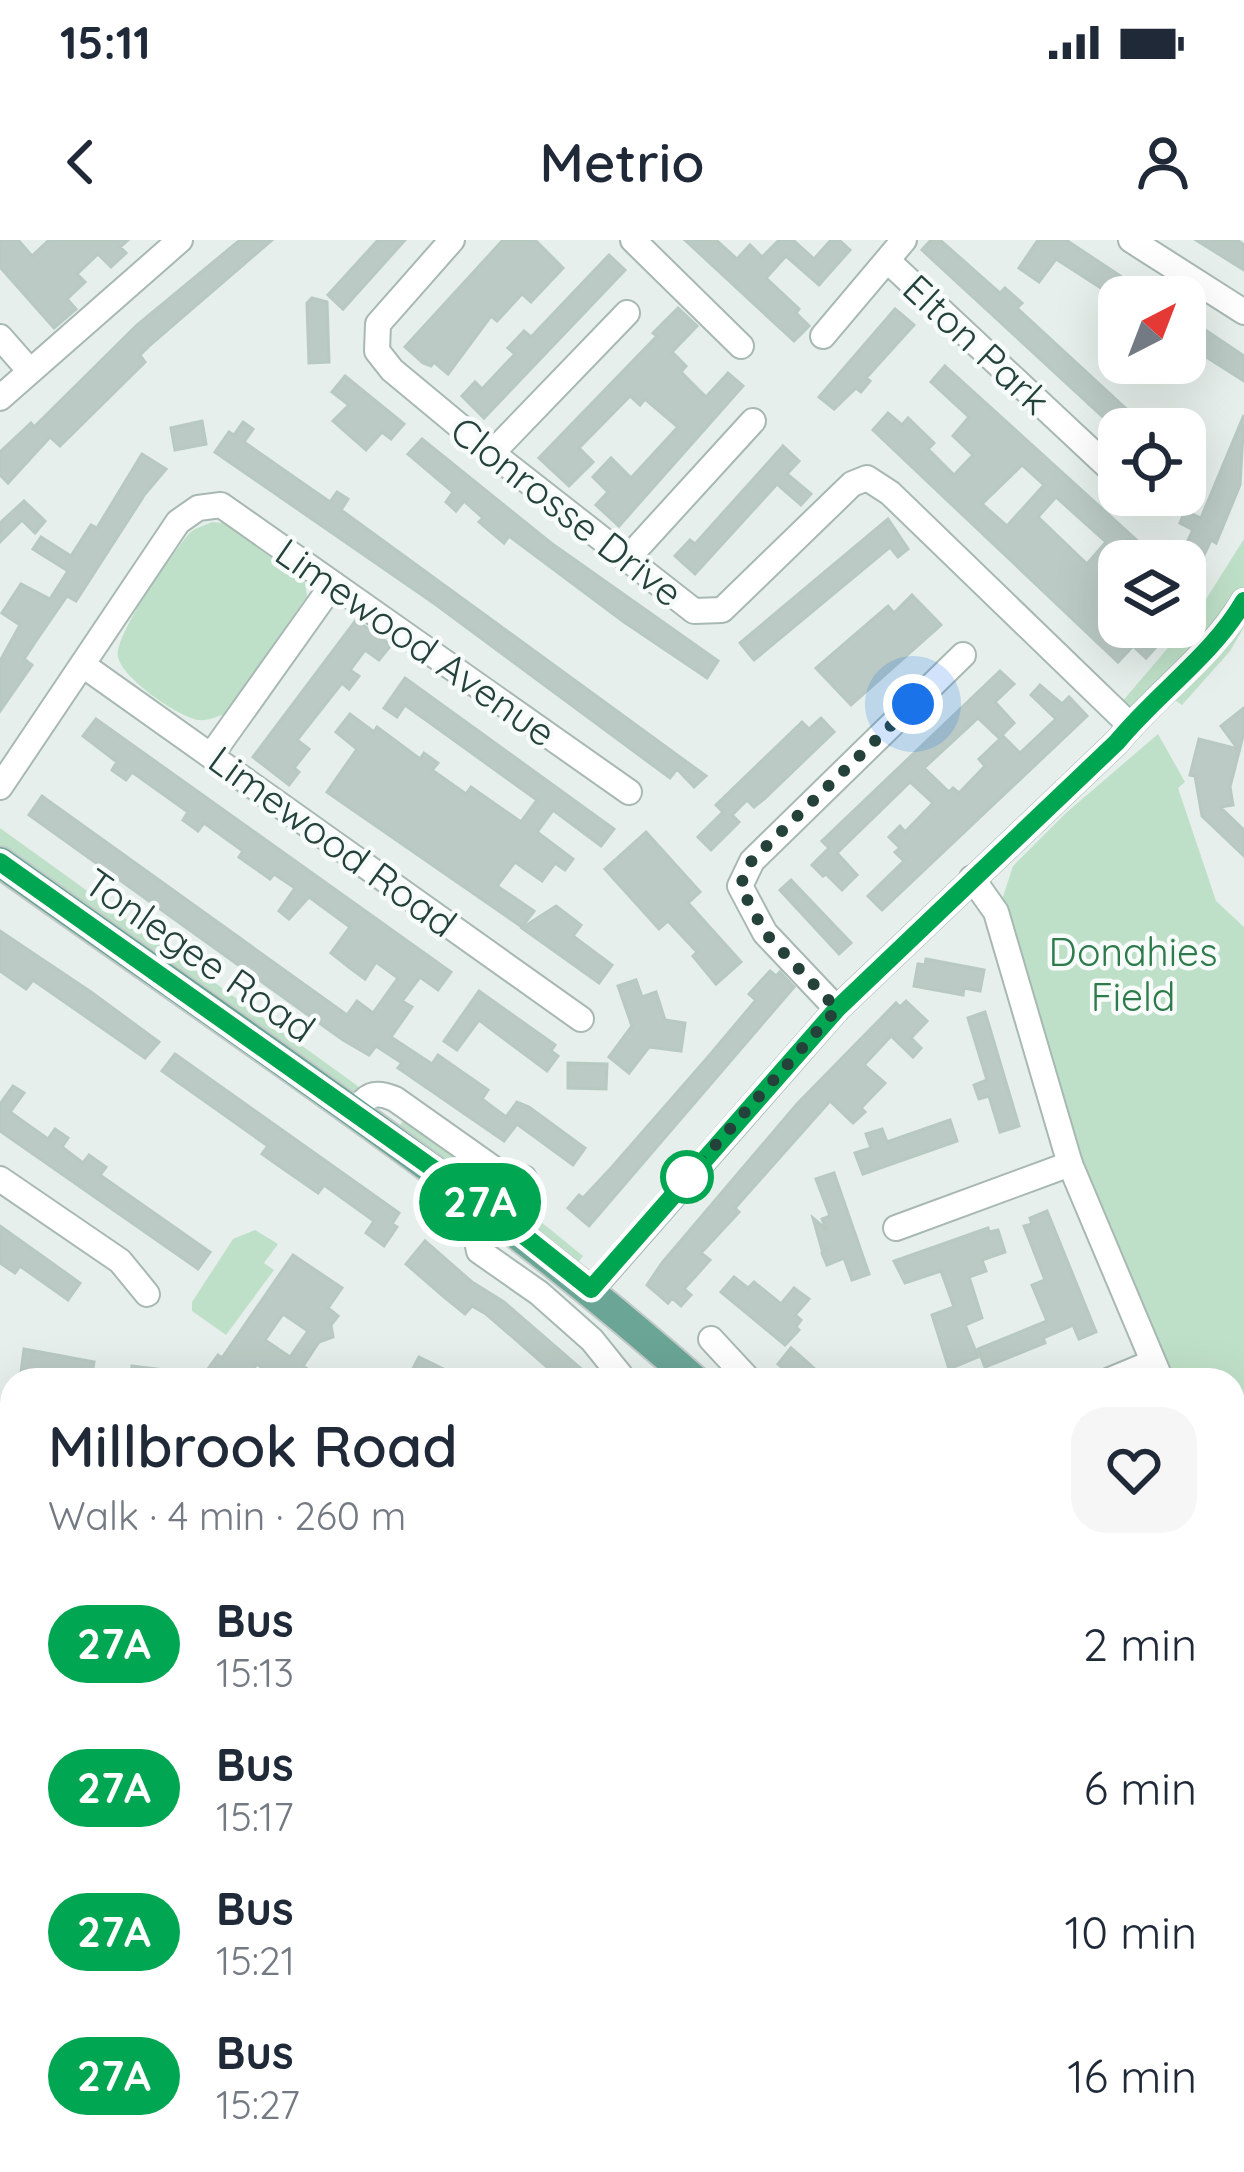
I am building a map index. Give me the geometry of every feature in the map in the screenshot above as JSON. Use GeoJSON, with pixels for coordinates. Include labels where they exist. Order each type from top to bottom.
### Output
{"type":"FeatureCollection","features":[{"type":"Feature","properties":{"kind":"main road","name":"Tonlegee Road"},"geometry":{"type":"LineString","coordinates":[[0,862],[493,1211],[680,1368]]}},
{"type":"Feature","properties":{"kind":"street","name":"Clonrosse Drive"},"geometry":{"type":"LineString","coordinates":[[452,240],[378,324],[376,351],[392,370],[492,453],[694,611],[722,610],[853,484],[867,478],[890,493],[1130,726]]}},
{"type":"Feature","properties":{"kind":"street"},"geometry":{"type":"LineString","coordinates":[[633,240],[741,346]]}},
{"type":"Feature","properties":{"kind":"street"},"geometry":{"type":"LineString","coordinates":[[823,336],[904,240]]}},
{"type":"Feature","properties":{"kind":"street"},"geometry":{"type":"LineString","coordinates":[[1131,240],[1244,312]]}},
{"type":"Feature","properties":{"kind":"street"},"geometry":{"type":"LineString","coordinates":[[0,398],[168,244]]}},
{"type":"Feature","properties":{"kind":"street","name":"Elton Park"},"geometry":{"type":"LineString","coordinates":[[888,261],[1098,457]]}},
{"type":"Feature","properties":{"kind":"street"},"geometry":{"type":"LineString","coordinates":[[492,453],[627,314]]}},
{"type":"Feature","properties":{"kind":"street"},"geometry":{"type":"LineString","coordinates":[[0,337],[29,370]]}},
{"type":"Feature","properties":{"kind":"street"},"geometry":{"type":"LineString","coordinates":[[627,559],[753,421]]}},
{"type":"Feature","properties":{"kind":"street","name":"Limewood Avenue"},"geometry":{"type":"LineString","coordinates":[[83,665],[178,522],[198,508],[221,505],[629,792]]}},
{"type":"Feature","properties":{"kind":"street"},"geometry":{"type":"LineString","coordinates":[[212,754],[333,584]]}},
{"type":"Feature","properties":{"kind":"street"},"geometry":{"type":"LineString","coordinates":[[591,1289],[837,1009],[1211,646],[1244,602]]}},
{"type":"Feature","properties":{"kind":"street"},"geometry":{"type":"LineString","coordinates":[[837,1009],[765,933],[740,886],[752,860],[963,655]]}},
{"type":"Feature","properties":{"kind":"street"},"geometry":{"type":"LineString","coordinates":[[0,787],[83,665]]}},
{"type":"Feature","properties":{"kind":"street","name":"Limewood Road"},"geometry":{"type":"LineString","coordinates":[[83,665],[580,1019]]}},
{"type":"Feature","properties":{"kind":"street"},"geometry":{"type":"LineString","coordinates":[[972,878],[996,912],[1070,1164],[1154,1368]]}},
{"type":"Feature","properties":{"kind":"street"},"geometry":{"type":"LineString","coordinates":[[354,1112],[369,1094],[377,1092],[501,1174],[524,1178]]}},
{"type":"Feature","properties":{"kind":"street"},"geometry":{"type":"LineString","coordinates":[[896,1228],[1070,1164]]}},
{"type":"Feature","properties":{"kind":"street"},"geometry":{"type":"LineString","coordinates":[[0,1178],[120,1261],[147,1294]]}},
{"type":"Feature","properties":{"kind":"street"},"geometry":{"type":"LineString","coordinates":[[493,1211],[476,1237],[479,1252],[539,1293],[592,1340],[615,1368]]}},
{"type":"Feature","properties":{"kind":"street"},"geometry":{"type":"LineString","coordinates":[[711,1339],[738,1368]]}},
{"type":"Feature","properties":{"kind":"green space"},"geometry":{"type":"Polygon","coordinates":[[[212,522],[223,523],[305,581],[307,596],[225,714],[198,720],[152,695],[129,675],[118,657],[125,631],[158,576],[190,533],[212,522]]]}},
{"type":"Feature","properties":{"kind":"green space"},"geometry":{"type":"Polygon","coordinates":[[[1244,539],[1244,627],[1230,651],[1182,705],[1173,699],[1130,725],[1115,710],[1168,648],[1206,648],[1206,599],[1244,539]]]}},
{"type":"Feature","properties":{"kind":"green space","name":"Donahies Field"},"geometry":{"type":"Polygon","coordinates":[[[1158,734],[1185,782],[1178,788],[1216,901],[1244,927],[1244,1368],[1156,1368],[1070,1164],[1002,900],[1013,866],[1158,734]]]}},
{"type":"Feature","properties":{"kind":"green space"},"geometry":{"type":"Polygon","coordinates":[[[0,828],[373,1097],[352,1110],[0,862],[0,828]]]}},
{"type":"Feature","properties":{"kind":"green space"},"geometry":{"type":"Polygon","coordinates":[[[404,1120],[583,1256],[578,1263],[400,1125],[404,1120]]]}},
{"type":"Feature","properties":{"kind":"green space"},"geometry":{"type":"Polygon","coordinates":[[[255,1230],[278,1244],[264,1263],[274,1270],[226,1335],[192,1311],[192,1302],[233,1239],[255,1230]]]}},
{"type":"Feature","properties":{"kind":"building"},"geometry":{"type":"Polygon","coordinates":[[[0,240],[18,240],[32,256],[49,240],[128,240],[120,247],[126,253],[111,267],[98,254],[77,274],[85,282],[67,299],[76,309],[54,328],[0,267],[0,240]]]}},
{"type":"Feature","properties":{"kind":"building"},"geometry":{"type":"Polygon","coordinates":[[[240,240],[272,240],[150,345],[140,355],[145,362],[60,446],[50,437],[8,483],[0,475],[0,452],[31,423],[34,427],[137,325],[240,240]]]}},
{"type":"Feature","properties":{"kind":"building"},"geometry":{"type":"Polygon","coordinates":[[[378,240],[405,240],[343,309],[328,295],[378,240]]]}},
{"type":"Feature","properties":{"kind":"building"},"geometry":{"type":"Polygon","coordinates":[[[503,240],[535,240],[563,268],[531,302],[522,294],[497,321],[491,316],[448,374],[434,362],[431,366],[423,363],[405,347],[503,240]]]}},
{"type":"Feature","properties":{"kind":"building"},"geometry":{"type":"Polygon","coordinates":[[[685,240],[716,240],[737,259],[750,245],[762,257],[779,240],[793,240],[814,259],[831,240],[839,240],[850,250],[819,285],[786,256],[766,278],[799,309],[796,313],[809,326],[794,341],[685,240]]]}},
{"type":"Feature","properties":{"kind":"building"},"geometry":{"type":"Polygon","coordinates":[[[931,240],[940,240],[1000,293],[1005,288],[1022,303],[1017,308],[1125,408],[1098,408],[1098,412],[922,250],[931,240]]]}},
{"type":"Feature","properties":{"kind":"building"},"geometry":{"type":"Polygon","coordinates":[[[1038,240],[1066,240],[1120,276],[1098,276],[1098,286],[1056,259],[1039,282],[1019,268],[1038,240]]]}},
{"type":"Feature","properties":{"kind":"building"},"geometry":{"type":"Polygon","coordinates":[[[1196,240],[1237,240],[1244,245],[1244,270],[1196,240]]]}},
{"type":"Feature","properties":{"kind":"building"},"geometry":{"type":"Polygon","coordinates":[[[609,255],[625,270],[484,418],[462,396],[475,382],[482,389],[515,354],[508,348],[524,331],[531,337],[609,255]]]}},
{"type":"Feature","properties":{"kind":"building"},"geometry":{"type":"Polygon","coordinates":[[[312,298],[327,302],[329,362],[309,363],[307,303],[312,298]]]}},
{"type":"Feature","properties":{"kind":"building"},"geometry":{"type":"Polygon","coordinates":[[[678,308],[697,326],[672,352],[686,366],[681,372],[706,397],[728,373],[743,386],[619,526],[596,505],[608,492],[593,477],[611,458],[631,478],[678,427],[645,399],[640,405],[630,396],[579,448],[593,462],[569,486],[539,458],[657,336],[653,333],[678,308]]]}},
{"type":"Feature","properties":{"kind":"building"},"geometry":{"type":"Polygon","coordinates":[[[895,309],[914,325],[866,378],[870,381],[861,392],[856,388],[834,409],[819,397],[895,309]]]}},
{"type":"Feature","properties":{"kind":"building"},"geometry":{"type":"Polygon","coordinates":[[[1206,330],[1244,356],[1244,381],[1206,357],[1206,330]]]}},
{"type":"Feature","properties":{"kind":"building"},"geometry":{"type":"Polygon","coordinates":[[[945,366],[1098,505],[1098,516],[1110,516],[1136,540],[1104,540],[1056,497],[1038,517],[1087,564],[1098,551],[1098,643],[873,430],[888,413],[902,425],[908,418],[934,443],[928,449],[954,475],[973,455],[953,436],[969,417],[931,382],[945,366]],[[1022,465],[982,504],[1007,526],[1044,485],[1022,465]]]}},
{"type":"Feature","properties":{"kind":"building"},"geometry":{"type":"Polygon","coordinates":[[[345,376],[404,424],[391,439],[382,432],[366,450],[333,421],[349,405],[332,392],[345,376]]]}},
{"type":"Feature","properties":{"kind":"building"},"geometry":{"type":"Polygon","coordinates":[[[1244,415],[1240,485],[1216,543],[1211,540],[1206,551],[1206,540],[1188,540],[1193,530],[1180,523],[1183,516],[1206,516],[1244,415]]]}},
{"type":"Feature","properties":{"kind":"building"},"geometry":{"type":"Polygon","coordinates":[[[202,421],[206,444],[175,450],[171,428],[202,421]]]}},
{"type":"Feature","properties":{"kind":"building"},"geometry":{"type":"Polygon","coordinates":[[[243,422],[253,429],[244,442],[330,502],[337,492],[348,499],[341,510],[706,776],[694,787],[677,769],[670,778],[435,604],[215,452],[243,422]]]}},
{"type":"Feature","properties":{"kind":"building"},"geometry":{"type":"Polygon","coordinates":[[[422,439],[551,543],[718,661],[707,678],[509,536],[504,543],[479,522],[483,518],[464,501],[456,511],[446,502],[453,492],[408,454],[422,439]]]}},
{"type":"Feature","properties":{"kind":"building"},"geometry":{"type":"Polygon","coordinates":[[[783,446],[799,461],[787,474],[811,494],[801,505],[777,484],[695,574],[675,556],[690,540],[695,544],[783,446]]]}},
{"type":"Feature","properties":{"kind":"building"},"geometry":{"type":"Polygon","coordinates":[[[142,454],[166,469],[76,601],[67,596],[38,638],[24,659],[32,665],[0,711],[0,661],[20,625],[2,613],[21,584],[50,599],[68,571],[33,549],[41,537],[71,556],[91,525],[97,528],[142,454]]]}},
{"type":"Feature","properties":{"kind":"building"},"geometry":{"type":"Polygon","coordinates":[[[24,501],[45,521],[35,533],[22,520],[0,542],[0,523],[24,501]]]}},
{"type":"Feature","properties":{"kind":"building"},"geometry":{"type":"Polygon","coordinates":[[[888,519],[908,549],[898,557],[890,547],[754,660],[740,643],[888,519]]]}},
{"type":"Feature","properties":{"kind":"building"},"geometry":{"type":"Polygon","coordinates":[[[912,595],[941,625],[851,705],[816,668],[888,606],[894,613],[912,595]]]}},
{"type":"Feature","properties":{"kind":"building"},"geometry":{"type":"Polygon","coordinates":[[[356,620],[391,645],[379,660],[365,650],[350,670],[359,676],[349,689],[342,683],[297,740],[309,749],[294,768],[299,772],[289,785],[253,757],[356,620]]]}},
{"type":"Feature","properties":{"kind":"building"},"geometry":{"type":"Polygon","coordinates":[[[1103,648],[1131,648],[1118,662],[1103,648]]]}},
{"type":"Feature","properties":{"kind":"building"},"geometry":{"type":"Polygon","coordinates":[[[1135,648],[1155,648],[1146,658],[1135,648]]]}},
{"type":"Feature","properties":{"kind":"building"},"geometry":{"type":"Polygon","coordinates":[[[1000,671],[1014,684],[995,702],[1014,723],[999,738],[978,718],[924,768],[949,792],[953,788],[959,793],[985,766],[979,759],[1003,736],[1020,753],[1056,719],[1031,695],[1040,685],[1062,704],[1069,697],[1087,716],[882,910],[868,896],[904,861],[889,837],[900,826],[905,832],[933,803],[910,782],[837,853],[857,875],[842,890],[823,876],[812,865],[829,848],[822,841],[1000,671]]]}},
{"type":"Feature","properties":{"kind":"building"},"geometry":{"type":"Polygon","coordinates":[[[405,678],[614,829],[601,846],[553,810],[537,832],[573,859],[565,870],[555,863],[542,881],[515,862],[497,886],[534,911],[522,927],[327,792],[357,749],[336,732],[350,714],[374,732],[377,727],[420,759],[424,753],[438,763],[432,770],[466,794],[471,787],[521,822],[537,800],[405,705],[397,717],[384,708],[405,678]]]}},
{"type":"Feature","properties":{"kind":"building"},"geometry":{"type":"Polygon","coordinates":[[[1244,708],[1244,732],[1230,787],[1233,805],[1220,807],[1244,830],[1244,856],[1202,816],[1195,776],[1190,775],[1199,739],[1238,749],[1221,726],[1244,708]]]}},
{"type":"Feature","properties":{"kind":"building"},"geometry":{"type":"Polygon","coordinates":[[[821,718],[834,732],[754,807],[747,800],[732,815],[739,822],[711,850],[698,837],[723,812],[716,805],[802,722],[809,729],[821,718]]]}},
{"type":"Feature","properties":{"kind":"building"},"geometry":{"type":"Polygon","coordinates":[[[96,719],[451,972],[438,990],[420,977],[402,1001],[412,1007],[391,1037],[432,1064],[438,1055],[488,1090],[482,1099],[506,1117],[517,1102],[529,1107],[585,1148],[573,1165],[517,1124],[504,1141],[398,1068],[402,1063],[376,1046],[369,1055],[343,1040],[29,815],[42,796],[347,1015],[357,1001],[373,1013],[398,978],[376,962],[365,979],[331,953],[350,927],[309,897],[289,919],[279,911],[295,888],[274,874],[270,879],[239,857],[243,851],[204,823],[198,831],[183,820],[188,812],[132,772],[126,780],[112,770],[117,762],[83,736],[96,719]]]}},
{"type":"Feature","properties":{"kind":"building"},"geometry":{"type":"Polygon","coordinates":[[[646,832],[700,892],[688,903],[741,962],[716,984],[693,956],[697,952],[668,921],[659,929],[605,869],[646,832]]]}},
{"type":"Feature","properties":{"kind":"building"},"geometry":{"type":"Polygon","coordinates":[[[791,880],[851,943],[839,954],[780,890],[791,880]]]}},
{"type":"Feature","properties":{"kind":"building"},"geometry":{"type":"Polygon","coordinates":[[[556,906],[581,925],[573,936],[612,965],[599,983],[522,928],[556,906]]]}},
{"type":"Feature","properties":{"kind":"building"},"geometry":{"type":"Polygon","coordinates":[[[0,931],[159,1042],[145,1058],[33,980],[26,989],[0,971],[0,931]]]}},
{"type":"Feature","properties":{"kind":"building"},"geometry":{"type":"Polygon","coordinates":[[[926,959],[984,970],[980,991],[964,988],[963,995],[914,986],[918,964],[925,965],[926,959]]]}},
{"type":"Feature","properties":{"kind":"building"},"geometry":{"type":"Polygon","coordinates":[[[770,971],[776,976],[780,972],[794,987],[589,1226],[568,1208],[612,1167],[708,1057],[756,1000],[749,994],[770,971]]]}},
{"type":"Feature","properties":{"kind":"building"},"geometry":{"type":"Polygon","coordinates":[[[636,980],[642,997],[656,992],[665,1020],[685,1023],[681,1051],[649,1047],[629,1073],[609,1057],[632,1026],[618,986],[636,980]]]}},
{"type":"Feature","properties":{"kind":"building"},"geometry":{"type":"Polygon","coordinates":[[[479,991],[555,1045],[551,1051],[558,1056],[547,1071],[479,1020],[457,1050],[444,1041],[479,991]]]}},
{"type":"Feature","properties":{"kind":"building"},"geometry":{"type":"Polygon","coordinates":[[[906,1001],[927,1021],[911,1038],[921,1048],[913,1057],[891,1036],[864,1065],[885,1083],[861,1108],[865,1112],[853,1123],[830,1101],[701,1253],[710,1260],[684,1289],[691,1295],[681,1306],[672,1298],[668,1303],[647,1285],[662,1263],[797,1104],[896,1003],[900,1007],[906,1001]]]}},
{"type":"Feature","properties":{"kind":"building"},"geometry":{"type":"Polygon","coordinates":[[[985,1012],[1019,1126],[1000,1132],[989,1096],[979,1099],[974,1085],[987,1080],[968,1018],[985,1012]]]}},
{"type":"Feature","properties":{"kind":"building"},"geometry":{"type":"Polygon","coordinates":[[[175,1054],[399,1213],[392,1224],[397,1227],[384,1246],[366,1233],[374,1221],[324,1185],[318,1193],[262,1154],[268,1146],[162,1071],[175,1054]]]}},
{"type":"Feature","properties":{"kind":"building"},"geometry":{"type":"Polygon","coordinates":[[[568,1063],[607,1064],[606,1089],[568,1088],[568,1063]]]}},
{"type":"Feature","properties":{"kind":"building"},"geometry":{"type":"Polygon","coordinates":[[[13,1086],[24,1093],[10,1112],[48,1139],[55,1129],[68,1138],[62,1147],[83,1163],[89,1155],[106,1167],[100,1175],[210,1252],[198,1269],[0,1131],[0,1104],[13,1086]]]}},
{"type":"Feature","properties":{"kind":"building"},"geometry":{"type":"Polygon","coordinates":[[[950,1120],[957,1141],[863,1174],[855,1153],[871,1148],[866,1134],[882,1129],[887,1142],[950,1120]]]}},
{"type":"Feature","properties":{"kind":"building"},"geometry":{"type":"Polygon","coordinates":[[[834,1173],[869,1274],[852,1280],[844,1258],[827,1265],[822,1253],[826,1249],[822,1250],[813,1218],[827,1230],[822,1219],[830,1216],[816,1179],[834,1173]]]}},
{"type":"Feature","properties":{"kind":"building"},"geometry":{"type":"Polygon","coordinates":[[[1047,1211],[1096,1332],[1079,1339],[1073,1325],[1043,1338],[1045,1343],[985,1367],[978,1349],[1047,1321],[1032,1285],[1045,1280],[1024,1226],[1047,1211]]]}},
{"type":"Feature","properties":{"kind":"building"},"geometry":{"type":"Polygon","coordinates":[[[0,1226],[80,1283],[68,1300],[20,1266],[15,1273],[0,1263],[0,1226]]]}},
{"type":"Feature","properties":{"kind":"building"},"geometry":{"type":"Polygon","coordinates":[[[988,1228],[989,1232],[998,1230],[1005,1252],[982,1260],[986,1271],[969,1277],[982,1318],[965,1325],[978,1357],[949,1368],[932,1315],[954,1307],[941,1271],[905,1283],[894,1261],[988,1228]]]}},
{"type":"Feature","properties":{"kind":"building"},"geometry":{"type":"Polygon","coordinates":[[[425,1241],[580,1368],[548,1368],[486,1314],[472,1306],[465,1314],[406,1264],[425,1241]]]}},
{"type":"Feature","properties":{"kind":"building"},"geometry":{"type":"Polygon","coordinates":[[[293,1255],[342,1288],[328,1308],[338,1316],[331,1325],[333,1337],[319,1342],[306,1368],[257,1364],[254,1368],[209,1368],[218,1355],[222,1358],[293,1255]],[[283,1314],[265,1340],[290,1357],[308,1331],[283,1314]]]}},
{"type":"Feature","properties":{"kind":"building"},"geometry":{"type":"Polygon","coordinates":[[[734,1277],[748,1288],[754,1282],[781,1304],[794,1288],[809,1299],[795,1315],[801,1320],[799,1330],[785,1345],[721,1292],[734,1277]]]}},
{"type":"Feature","properties":{"kind":"building"},"geometry":{"type":"Polygon","coordinates":[[[791,1348],[814,1368],[782,1368],[778,1364],[791,1348]]]}},
{"type":"Feature","properties":{"kind":"building"},"geometry":{"type":"Polygon","coordinates":[[[24,1349],[94,1362],[93,1368],[22,1368],[24,1349]]]}},
{"type":"Feature","properties":{"kind":"building"},"geometry":{"type":"Polygon","coordinates":[[[419,1357],[441,1368],[413,1368],[419,1357]]]}},
{"type":"Feature","properties":{"kind":"bus line","name":"27A"},"geometry":{"type":"LineString","coordinates":[[0,862],[493,1211],[591,1289],[837,1009],[1117,742],[1144,708],[1211,646],[1244,601]]}},
{"type":"Feature","properties":{"kind":"route"},"geometry":{"type":"LineString","coordinates":[[687,1177],[837,1009],[756,922],[740,886],[752,860],[913,704]]}}]}
